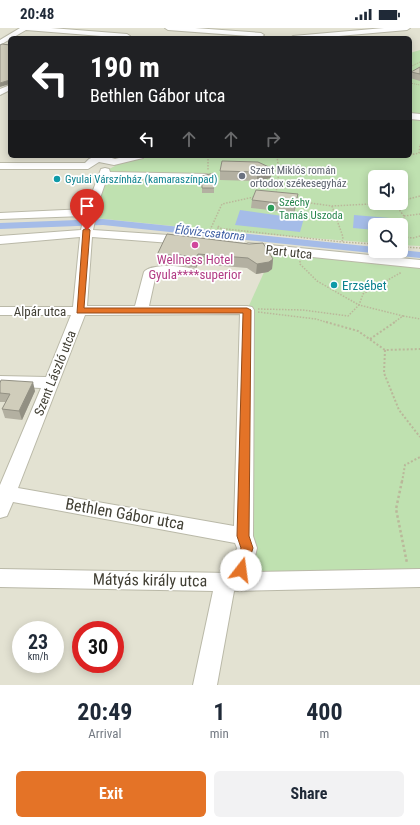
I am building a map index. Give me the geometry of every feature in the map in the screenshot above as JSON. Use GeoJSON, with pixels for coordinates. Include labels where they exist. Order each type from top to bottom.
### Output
{"type":"FeatureCollection","features":[{"type":"Feature","properties":{"kind":"street"},"geometry":{"type":"LineString","coordinates":[[13,36],[26,28],[117,36]]}},
{"type":"Feature","properties":{"kind":"street"},"geometry":{"type":"LineString","coordinates":[[168,28],[264,36]]}},
{"type":"Feature","properties":{"kind":"street"},"geometry":{"type":"LineString","coordinates":[[250,28],[264,36]]}},
{"type":"Feature","properties":{"kind":"street"},"geometry":{"type":"LineString","coordinates":[[314,36],[407,28]]}},
{"type":"Feature","properties":{"kind":"street"},"geometry":{"type":"LineString","coordinates":[[364,36],[378,30]]}},
{"type":"Feature","properties":{"kind":"street"},"geometry":{"type":"LineString","coordinates":[[0,94],[8,88]]}},
{"type":"Feature","properties":{"kind":"street"},"geometry":{"type":"LineString","coordinates":[[88,166],[90,162],[98,159],[108,159],[114,162],[131,158]]}},
{"type":"Feature","properties":{"kind":"street"},"geometry":{"type":"LineString","coordinates":[[0,166],[72,160],[104,173],[208,177]]}},
{"type":"Feature","properties":{"kind":"street"},"geometry":{"type":"LineString","coordinates":[[0,216],[90,213],[104,173],[115,166],[114,162]]}},
{"type":"Feature","properties":{"kind":"street","name":"Szent László utca"},"geometry":{"type":"LineString","coordinates":[[0,510],[4,492],[52,382],[80,311],[86,232],[90,213]]}},
{"type":"Feature","properties":{"kind":"street"},"geometry":{"type":"LineString","coordinates":[[0,240],[86,232],[206,239]]}},
{"type":"Feature","properties":{"kind":"street","name":"Part utca"},"geometry":{"type":"LineString","coordinates":[[234,246],[419,264]]}},
{"type":"Feature","properties":{"kind":"street"},"geometry":{"type":"LineString","coordinates":[[141,311],[150,272],[156,269],[191,272]]}},
{"type":"Feature","properties":{"kind":"street"},"geometry":{"type":"LineString","coordinates":[[80,311],[247,310],[243,536],[247,548],[232,581],[205,685]]}},
{"type":"Feature","properties":{"kind":"street","name":"Alpár utca"},"geometry":{"type":"LineString","coordinates":[[0,311],[80,311]]}},
{"type":"Feature","properties":{"kind":"street"},"geometry":{"type":"LineString","coordinates":[[0,381],[52,382]]}},
{"type":"Feature","properties":{"kind":"street","name":"Bethlen Gábor utca"},"geometry":{"type":"LineString","coordinates":[[4,492],[243,536]]}},
{"type":"Feature","properties":{"kind":"street","name":"Mátyás király utca"},"geometry":{"type":"LineString","coordinates":[[0,578],[232,581],[415,578]]}},
{"type":"Feature","properties":{"kind":"path"},"geometry":{"type":"LineString","coordinates":[[412,154],[419,152],[420,144]]}},
{"type":"Feature","properties":{"kind":"path"},"geometry":{"type":"LineString","coordinates":[[208,158],[208,177]]}},
{"type":"Feature","properties":{"kind":"path"},"geometry":{"type":"LineString","coordinates":[[274,198],[278,187],[279,172],[277,158]]}},
{"type":"Feature","properties":{"kind":"path"},"geometry":{"type":"LineString","coordinates":[[206,239],[222,204],[259,196]]}},
{"type":"Feature","properties":{"kind":"path"},"geometry":{"type":"LineString","coordinates":[[408,199],[420,196]]}},
{"type":"Feature","properties":{"kind":"path"},"geometry":{"type":"LineString","coordinates":[[291,201],[332,206],[368,204]]}},
{"type":"Feature","properties":{"kind":"path"},"geometry":{"type":"LineString","coordinates":[[332,206],[342,237],[342,242]]}},
{"type":"Feature","properties":{"kind":"path"},"geometry":{"type":"LineString","coordinates":[[399,210],[404,216],[420,214]]}},
{"type":"Feature","properties":{"kind":"path"},"geometry":{"type":"LineString","coordinates":[[218,226],[217,228],[368,244]]}},
{"type":"Feature","properties":{"kind":"path"},"geometry":{"type":"LineString","coordinates":[[408,237],[420,236]]}},
{"type":"Feature","properties":{"kind":"path"},"geometry":{"type":"LineString","coordinates":[[408,247],[420,248]]}},
{"type":"Feature","properties":{"kind":"path"},"geometry":{"type":"LineString","coordinates":[[298,253],[300,264],[317,281],[359,304],[420,319]]}},
{"type":"Feature","properties":{"kind":"path"},"geometry":{"type":"LineString","coordinates":[[247,310],[283,307],[316,310],[348,316],[359,304],[363,294],[419,264]]}},
{"type":"Feature","properties":{"kind":"path"},"geometry":{"type":"LineString","coordinates":[[247,310],[316,319],[358,331],[385,350],[420,349]]}},
{"type":"Feature","properties":{"kind":"path"},"geometry":{"type":"LineString","coordinates":[[370,340],[403,316]]}},
{"type":"Feature","properties":{"kind":"path"},"geometry":{"type":"LineString","coordinates":[[385,350],[384,373],[399,410],[420,437]]}},
{"type":"Feature","properties":{"kind":"path"},"geometry":{"type":"LineString","coordinates":[[415,578],[396,509],[405,464],[420,457]]}},
{"type":"Feature","properties":{"kind":"shaded area"},"geometry":{"type":"Polygon","coordinates":[[[0,28],[420,28],[420,685],[0,685],[0,28]]]}},
{"type":"Feature","properties":{"kind":"green space"},"geometry":{"type":"Polygon","coordinates":[[[420,50],[420,246],[408,245],[408,218],[368,218],[368,242],[211,230],[95,218],[105,171],[115,166],[114,162],[131,158],[412,158],[412,52],[420,50]]]}},
{"type":"Feature","properties":{"kind":"green space"},"geometry":{"type":"Polygon","coordinates":[[[274,250],[420,264],[420,578],[238,581],[247,310],[274,250]]]}},
{"type":"Feature","properties":{"kind":"water"},"geometry":{"type":"Polygon","coordinates":[[[240,210],[304,218],[300,232],[235,225],[240,210]]]}},
{"type":"Feature","properties":{"kind":"water"},"geometry":{"type":"Polygon","coordinates":[[[354,215],[390,218],[368,218],[368,229],[353,228],[354,215]]]}},
{"type":"Feature","properties":{"kind":"building"},"geometry":{"type":"Polygon","coordinates":[[[0,45],[8,45],[8,81],[0,83],[0,45]]]}},
{"type":"Feature","properties":{"kind":"building"},"geometry":{"type":"Polygon","coordinates":[[[420,67],[420,74],[412,71],[420,67]]]}},
{"type":"Feature","properties":{"kind":"building"},"geometry":{"type":"Polygon","coordinates":[[[222,161],[258,162],[271,168],[257,172],[220,171],[222,161]]]}},
{"type":"Feature","properties":{"kind":"building"},"geometry":{"type":"Polygon","coordinates":[[[214,173],[214,188],[202,188],[202,176],[214,173]]]}},
{"type":"Feature","properties":{"kind":"building"},"geometry":{"type":"Polygon","coordinates":[[[256,190],[298,194],[295,205],[252,200],[256,190]]]}},
{"type":"Feature","properties":{"kind":"building"},"geometry":{"type":"Polygon","coordinates":[[[167,234],[249,244],[263,243],[273,259],[269,262],[257,264],[248,258],[198,254],[196,258],[180,255],[157,255],[167,234]]]}},
{"type":"Feature","properties":{"kind":"building"},"geometry":{"type":"Polygon","coordinates":[[[1,380],[33,382],[19,411],[2,409],[10,394],[0,393],[1,380]]]}},
{"type":"Feature","properties":{"kind":"waterway","name":"Élővíz-csatorna"},"geometry":{"type":"LineString","coordinates":[[0,226],[103,222],[420,255]]}},
{"type":"Feature","properties":{"kind":"place","name":"Szent Miklós román ortodox székesegyház"},"geometry":{"type":"Point","coordinates":[242,176]}},
{"type":"Feature","properties":{"kind":"place","name":"Gyulai Várszínház (kamaraszínpad)"},"geometry":{"type":"Point","coordinates":[57,179]}},
{"type":"Feature","properties":{"kind":"place","name":"Széchy Tamás Uszoda"},"geometry":{"type":"Point","coordinates":[271,208]}},
{"type":"Feature","properties":{"kind":"place","name":"Wellness Hotel Gyula****superior"},"geometry":{"type":"Point","coordinates":[195,245]}},
{"type":"Feature","properties":{"kind":"place","name":"Erzsébet"},"geometry":{"type":"Point","coordinates":[334,285]}},
{"type":"Feature","properties":{"kind":"route"},"geometry":{"type":"LineString","coordinates":[[87,230],[80,311],[247,310],[243,536],[247,548],[241,570]]}}]}
